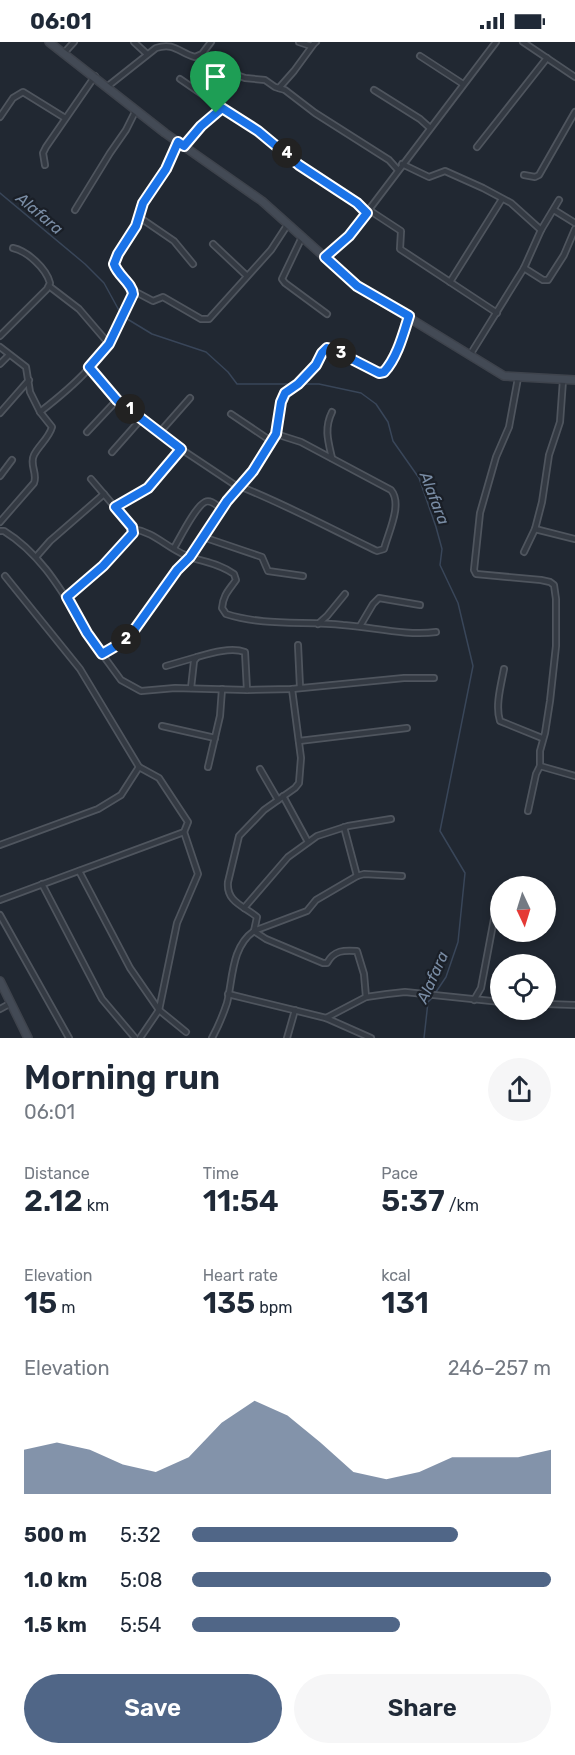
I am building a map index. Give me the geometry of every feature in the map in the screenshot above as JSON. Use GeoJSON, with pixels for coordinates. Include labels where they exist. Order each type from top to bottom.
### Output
{"type":"FeatureCollection","features":[{"type":"Feature","properties":{"kind":"street"},"geometry":{"type":"LineString","coordinates":[[49,42],[181,144],[243,187],[357,286],[498,373],[518,378],[575,380]]}},
{"type":"Feature","properties":{"kind":"street"},"geometry":{"type":"LineString","coordinates":[[64,53],[74,42]]}},
{"type":"Feature","properties":{"kind":"street"},"geometry":{"type":"LineString","coordinates":[[134,42],[147,54]]}},
{"type":"Feature","properties":{"kind":"street"},"geometry":{"type":"LineString","coordinates":[[200,56],[211,42]]}},
{"type":"Feature","properties":{"kind":"street"},"geometry":{"type":"LineString","coordinates":[[300,42],[307,46],[314,44]]}},
{"type":"Feature","properties":{"kind":"street"},"geometry":{"type":"LineString","coordinates":[[325,257],[349,236],[495,44],[488,42]]}},
{"type":"Feature","properties":{"kind":"street"},"geometry":{"type":"LineString","coordinates":[[523,42],[575,77]]}},
{"type":"Feature","properties":{"kind":"street"},"geometry":{"type":"LineString","coordinates":[[279,88],[314,44]]}},
{"type":"Feature","properties":{"kind":"street"},"geometry":{"type":"LineString","coordinates":[[108,86],[156,48],[174,46],[192,57],[200,56],[234,74],[245,78],[262,79],[285,90],[315,113],[389,160],[398,170]]}},
{"type":"Feature","properties":{"kind":"street"},"geometry":{"type":"LineString","coordinates":[[420,56],[464,84]]}},
{"type":"Feature","properties":{"kind":"street"},"geometry":{"type":"LineString","coordinates":[[477,147],[547,58]]}},
{"type":"Feature","properties":{"kind":"street"},"geometry":{"type":"LineString","coordinates":[[45,165],[44,151],[95,76]]}},
{"type":"Feature","properties":{"kind":"street"},"geometry":{"type":"LineString","coordinates":[[180,79],[258,131],[299,165],[342,192],[368,212],[401,231],[400,249],[497,313]]}},
{"type":"Feature","properties":{"kind":"street"},"geometry":{"type":"LineString","coordinates":[[374,90],[420,119],[430,128]]}},
{"type":"Feature","properties":{"kind":"street"},"geometry":{"type":"LineString","coordinates":[[0,117],[13,98],[23,92],[65,118]]}},
{"type":"Feature","properties":{"kind":"street"},"geometry":{"type":"LineString","coordinates":[[222,108],[181,144],[143,203],[136,226],[118,254],[114,264],[116,270],[134,291],[153,301],[163,297],[205,320],[214,314],[271,250],[288,224]]}},
{"type":"Feature","properties":{"kind":"street"},"geometry":{"type":"LineString","coordinates":[[75,210],[126,130],[136,110]]}},
{"type":"Feature","properties":{"kind":"street"},"geometry":{"type":"LineString","coordinates":[[524,175],[539,176],[575,112]]}},
{"type":"Feature","properties":{"kind":"street"},"geometry":{"type":"LineString","coordinates":[[402,164],[429,177],[445,171],[483,188],[520,210],[541,230]]}},
{"type":"Feature","properties":{"kind":"street"},"geometry":{"type":"LineString","coordinates":[[450,282],[502,199]]}},
{"type":"Feature","properties":{"kind":"street"},"geometry":{"type":"LineString","coordinates":[[470,355],[524,268],[541,230],[559,200]]}},
{"type":"Feature","properties":{"kind":"street"},"geometry":{"type":"LineString","coordinates":[[554,210],[575,223]]}},
{"type":"Feature","properties":{"kind":"street"},"geometry":{"type":"LineString","coordinates":[[139,217],[174,241],[193,264]]}},
{"type":"Feature","properties":{"kind":"street"},"geometry":{"type":"LineString","coordinates":[[524,268],[543,280],[548,280],[564,255],[575,229]]}},
{"type":"Feature","properties":{"kind":"street"},"geometry":{"type":"LineString","coordinates":[[302,237],[282,279],[327,314]]}},
{"type":"Feature","properties":{"kind":"street"},"geometry":{"type":"LineString","coordinates":[[213,244],[247,276]]}},
{"type":"Feature","properties":{"kind":"street"},"geometry":{"type":"LineString","coordinates":[[0,335],[49,286],[50,280],[27,254],[13,248]]}},
{"type":"Feature","properties":{"kind":"street"},"geometry":{"type":"LineString","coordinates":[[49,286],[79,309],[109,344]]}},
{"type":"Feature","properties":{"kind":"street"},"geometry":{"type":"LineString","coordinates":[[40,412],[71,388],[109,344],[130,305],[134,291]]}},
{"type":"Feature","properties":{"kind":"street"},"geometry":{"type":"LineString","coordinates":[[102,654],[121,643],[132,633],[177,570],[190,557],[238,486],[249,476],[276,434],[283,397],[316,365],[324,351],[327,348],[334,350],[379,373],[384,372],[389,367],[409,316]]}},
{"type":"Feature","properties":{"kind":"street"},"geometry":{"type":"LineString","coordinates":[[0,348],[26,367],[30,392],[40,412],[52,427],[33,455],[36,479],[0,522]]}},
{"type":"Feature","properties":{"kind":"street"},"geometry":{"type":"LineString","coordinates":[[0,364],[9,355]]}},
{"type":"Feature","properties":{"kind":"street"},"geometry":{"type":"LineString","coordinates":[[89,367],[117,400],[181,449],[238,486],[301,512],[317,523],[382,551],[393,519],[396,497],[391,490],[301,442],[276,434]]}},
{"type":"Feature","properties":{"kind":"street"},"geometry":{"type":"LineString","coordinates":[[518,378],[509,427],[496,457],[487,496],[480,513],[474,570],[476,574],[541,580],[554,585],[556,646],[550,701],[545,733],[542,738],[540,766],[536,774],[528,811]]}},
{"type":"Feature","properties":{"kind":"street"},"geometry":{"type":"LineString","coordinates":[[0,413],[29,380]]}},
{"type":"Feature","properties":{"kind":"street"},"geometry":{"type":"LineString","coordinates":[[524,552],[535,529],[542,502],[549,455],[560,422],[563,380]]}},
{"type":"Feature","properties":{"kind":"street"},"geometry":{"type":"LineString","coordinates":[[160,432],[190,398]]}},
{"type":"Feature","properties":{"kind":"street"},"geometry":{"type":"LineString","coordinates":[[87,432],[117,400]]}},
{"type":"Feature","properties":{"kind":"street"},"geometry":{"type":"LineString","coordinates":[[332,412],[327,423],[327,435],[332,458]]}},
{"type":"Feature","properties":{"kind":"street"},"geometry":{"type":"LineString","coordinates":[[231,414],[271,441]]}},
{"type":"Feature","properties":{"kind":"street"},"geometry":{"type":"LineString","coordinates":[[112,452],[142,418]]}},
{"type":"Feature","properties":{"kind":"street"},"geometry":{"type":"LineString","coordinates":[[115,507],[148,488],[181,449]]}},
{"type":"Feature","properties":{"kind":"street"},"geometry":{"type":"LineString","coordinates":[[0,476],[12,460]]}},
{"type":"Feature","properties":{"kind":"street"},"geometry":{"type":"LineString","coordinates":[[92,479],[133,530],[144,531],[190,557],[218,565],[236,576],[235,582],[227,591],[223,601],[222,608],[226,614],[282,623],[360,626],[419,633],[436,632]]}},
{"type":"Feature","properties":{"kind":"street"},"geometry":{"type":"LineString","coordinates":[[36,557],[104,494]]}},
{"type":"Feature","properties":{"kind":"street"},"geometry":{"type":"LineString","coordinates":[[174,548],[198,508],[205,502],[212,502],[222,509]]}},
{"type":"Feature","properties":{"kind":"street"},"geometry":{"type":"LineString","coordinates":[[535,529],[575,539]]}},
{"type":"Feature","properties":{"kind":"street"},"geometry":{"type":"LineString","coordinates":[[67,597],[103,566],[133,533],[133,530]]}},
{"type":"Feature","properties":{"kind":"street"},"geometry":{"type":"LineString","coordinates":[[0,531],[24,544],[36,557],[67,597],[87,633],[116,674],[136,689],[146,691],[191,688],[292,689],[404,678],[434,678]]}},
{"type":"Feature","properties":{"kind":"street"},"geometry":{"type":"LineString","coordinates":[[203,537],[262,557],[268,571],[303,576]]}},
{"type":"Feature","properties":{"kind":"street"},"geometry":{"type":"LineString","coordinates":[[5,576],[80,669],[139,767],[159,778],[188,822],[184,832],[198,874],[177,923],[159,1010],[140,1038]]}},
{"type":"Feature","properties":{"kind":"street"},"geometry":{"type":"LineString","coordinates":[[318,624],[345,594]]}},
{"type":"Feature","properties":{"kind":"street"},"geometry":{"type":"LineString","coordinates":[[360,626],[379,598],[420,605]]}},
{"type":"Feature","properties":{"kind":"street"},"geometry":{"type":"LineString","coordinates":[[298,645],[300,687]]}},
{"type":"Feature","properties":{"kind":"street"},"geometry":{"type":"LineString","coordinates":[[166,666],[217,652],[243,650],[247,690]]}},
{"type":"Feature","properties":{"kind":"street"},"geometry":{"type":"LineString","coordinates":[[191,688],[194,662],[197,657]]}},
{"type":"Feature","properties":{"kind":"street"},"geometry":{"type":"LineString","coordinates":[[504,669],[499,700],[500,721],[542,738]]}},
{"type":"Feature","properties":{"kind":"street"},"geometry":{"type":"LineString","coordinates":[[208,767],[220,716],[222,689]]}},
{"type":"Feature","properties":{"kind":"street"},"geometry":{"type":"LineString","coordinates":[[254,930],[257,917],[231,898],[227,889],[237,840],[264,810],[299,783],[301,758],[292,689]]}},
{"type":"Feature","properties":{"kind":"street"},"geometry":{"type":"LineString","coordinates":[[162,726],[215,738]]}},
{"type":"Feature","properties":{"kind":"street"},"geometry":{"type":"LineString","coordinates":[[299,741],[407,728]]}},
{"type":"Feature","properties":{"kind":"street"},"geometry":{"type":"LineString","coordinates":[[540,766],[575,776]]}},
{"type":"Feature","properties":{"kind":"street"},"geometry":{"type":"LineString","coordinates":[[0,845],[98,809],[122,795],[139,767]]}},
{"type":"Feature","properties":{"kind":"street"},"geometry":{"type":"LineString","coordinates":[[260,769],[308,842]]}},
{"type":"Feature","properties":{"kind":"street"},"geometry":{"type":"LineString","coordinates":[[244,908],[288,857],[317,836],[344,827],[391,819]]}},
{"type":"Feature","properties":{"kind":"street"},"geometry":{"type":"LineString","coordinates":[[344,827],[350,842],[357,876]]}},
{"type":"Feature","properties":{"kind":"street"},"geometry":{"type":"LineString","coordinates":[[0,900],[184,832]]}},
{"type":"Feature","properties":{"kind":"street"},"geometry":{"type":"LineString","coordinates":[[79,870],[130,968],[159,1010],[186,1032]]}},
{"type":"Feature","properties":{"kind":"street"},"geometry":{"type":"LineString","coordinates":[[212,1038],[222,1016],[239,951],[248,935],[254,930],[307,911],[316,900],[357,876],[364,874],[402,876]]}},
{"type":"Feature","properties":{"kind":"street"},"geometry":{"type":"LineString","coordinates":[[42,884],[102,999],[135,1038]]}},
{"type":"Feature","properties":{"kind":"street"},"geometry":{"type":"LineString","coordinates":[[0,915],[69,1038]]}},
{"type":"Feature","properties":{"kind":"street"},"geometry":{"type":"LineString","coordinates":[[254,930],[266,939],[323,963],[327,963],[330,956],[336,952],[357,951],[364,974],[366,998]]}},
{"type":"Feature","properties":{"kind":"street"},"geometry":{"type":"LineString","coordinates":[[474,1000],[481,988],[490,940]]}},
{"type":"Feature","properties":{"kind":"street"},"geometry":{"type":"LineString","coordinates":[[0,981],[28,1038]]}},
{"type":"Feature","properties":{"kind":"street"},"geometry":{"type":"LineString","coordinates":[[326,1018],[366,998],[405,992],[490,1001]]}},
{"type":"Feature","properties":{"kind":"street"},"geometry":{"type":"LineString","coordinates":[[228,994],[326,1018],[371,1038]]}},
{"type":"Feature","properties":{"kind":"street"},"geometry":{"type":"LineString","coordinates":[[0,1009],[11,1003]]}},
{"type":"Feature","properties":{"kind":"street"},"geometry":{"type":"LineString","coordinates":[[556,1004],[575,1005]]}},
{"type":"Feature","properties":{"kind":"street"},"geometry":{"type":"LineString","coordinates":[[287,1038],[296,1010]]}},
{"type":"Feature","properties":{"kind":"waterway","name":"Alafara"},"geometry":{"type":"LineString","coordinates":[[0,193],[85,264],[104,283],[121,314]]}},
{"type":"Feature","properties":{"kind":"waterway","name":"Alafara"},"geometry":{"type":"LineString","coordinates":[[124,317],[152,334],[206,352],[228,372],[237,384],[296,384]]}},
{"type":"Feature","properties":{"kind":"waterway","name":"Alafara"},"geometry":{"type":"LineString","coordinates":[[301,384],[319,384],[361,393],[376,404],[388,422],[393,441],[419,478],[442,549],[440,565],[458,603],[473,666],[440,831],[465,873],[458,942],[446,977],[436,992]]}},
{"type":"Feature","properties":{"kind":"waterway","name":"Alafara"},"geometry":{"type":"LineString","coordinates":[[424,1038],[428,1002],[434,996]]}},
{"type":"Feature","properties":{"kind":"route"},"geometry":{"type":"LineString","coordinates":[[222,108],[258,131],[299,165],[357,203],[367,213],[349,236],[325,257],[370,296],[409,316],[389,367],[384,372],[379,373],[327,348],[316,365],[298,384],[285,393],[281,402],[278,430],[253,471],[227,501],[190,557],[177,570],[132,633],[121,643],[102,654],[67,597],[103,566],[133,533],[132,527],[115,507],[148,488],[181,449],[117,400],[89,367],[109,344],[130,305],[134,291],[116,270],[114,264],[139,221],[143,203],[166,169],[178,142],[184,146],[216,113],[222,108]]}}]}
